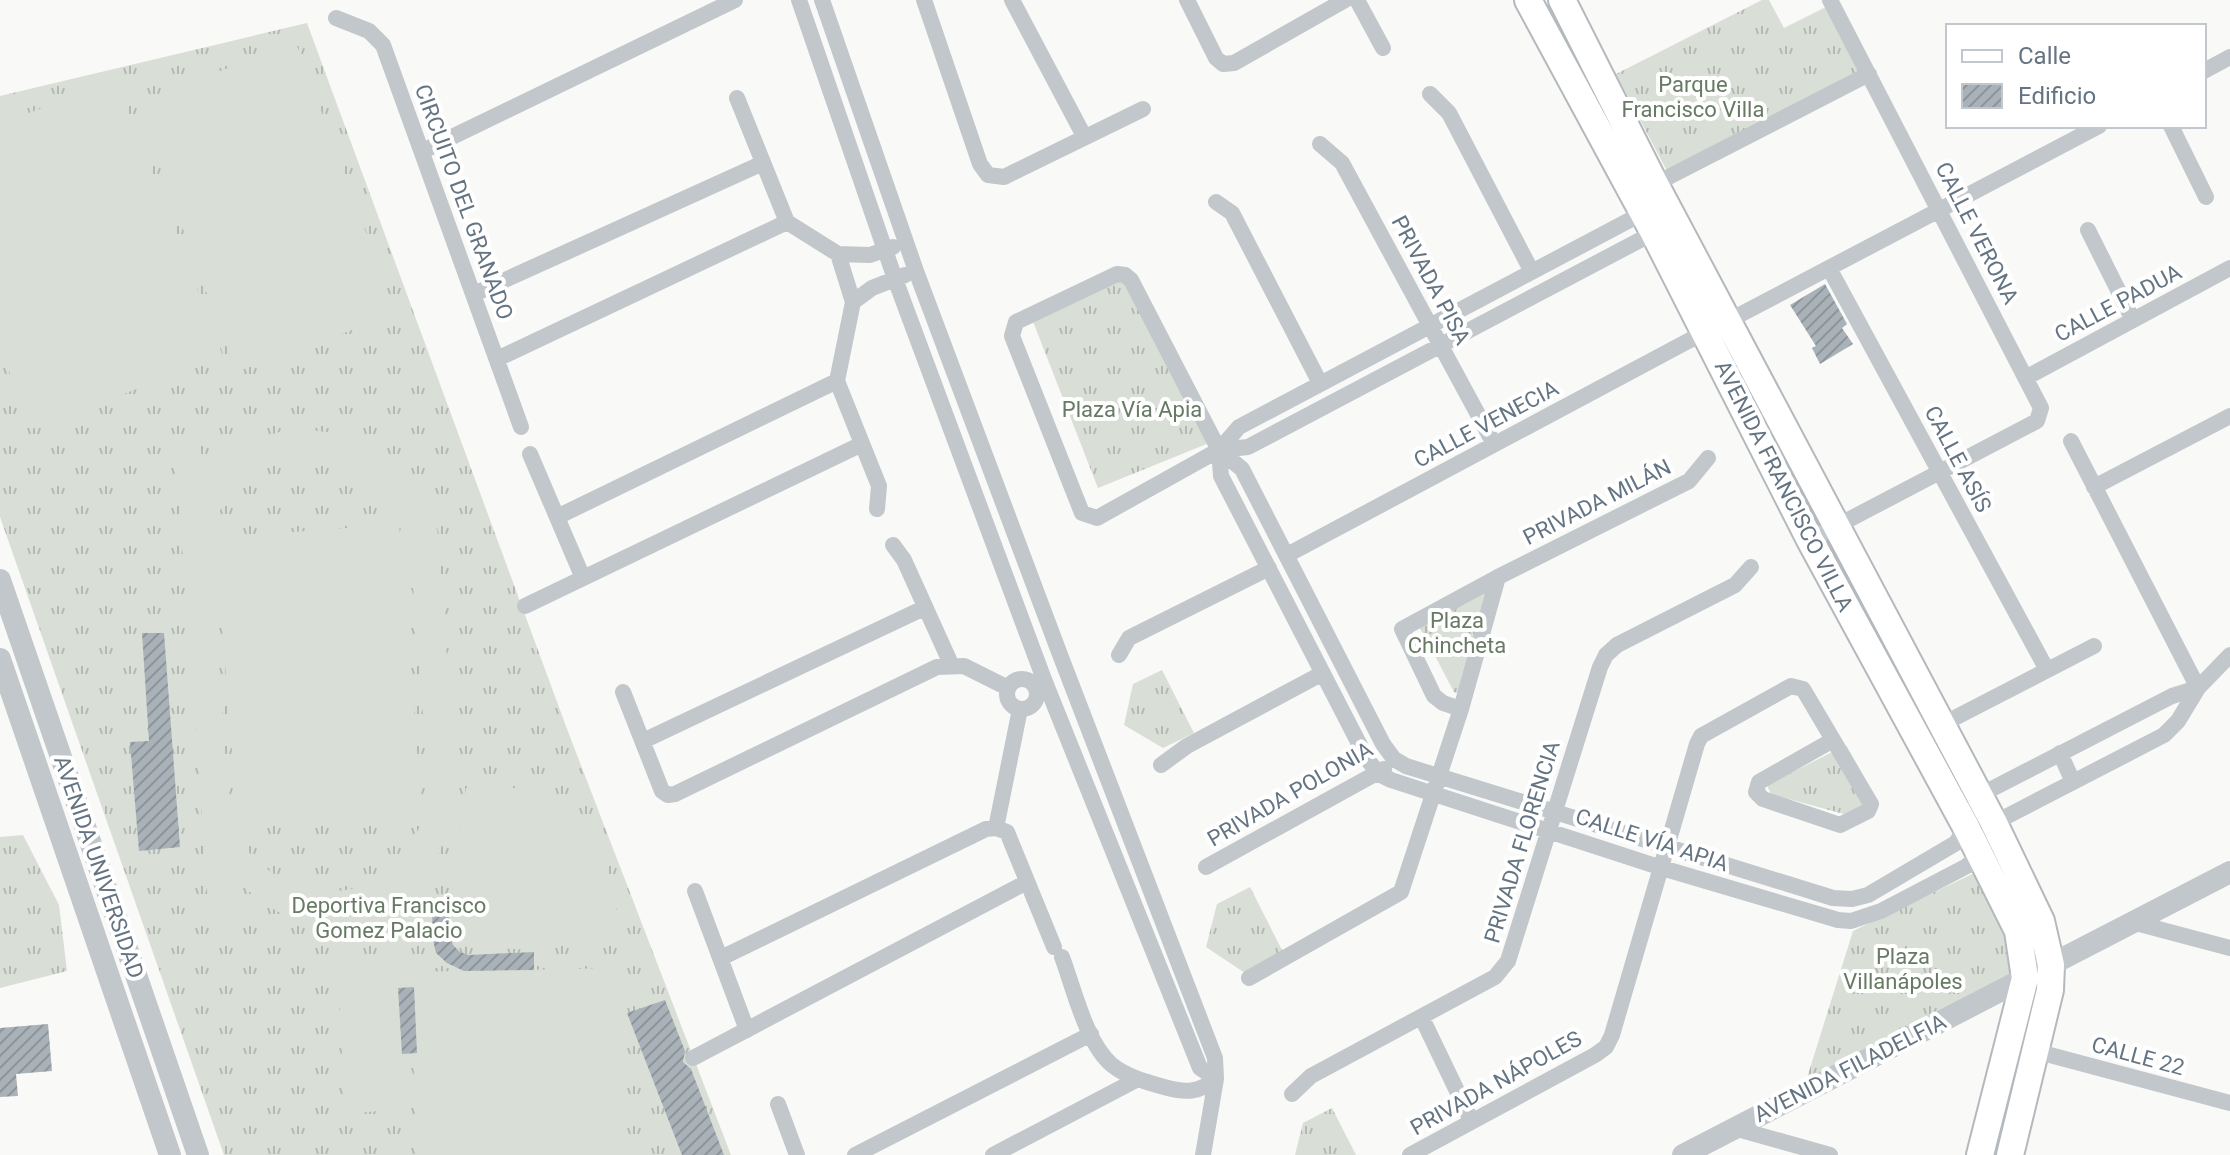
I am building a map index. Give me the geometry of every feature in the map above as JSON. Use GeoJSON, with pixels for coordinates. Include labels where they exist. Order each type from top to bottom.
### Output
{"type":"FeatureCollection","features":[{"type":"Feature","properties":{"kind":"main road","name":"AVENIDA FRANCISCO VILLA"},"geometry":{"type":"LineString","coordinates":[[1528,0],[1835,526],[1980,795],[2041,921],[2051,965],[2050,990],[2010,1155]]}},
{"type":"Feature","properties":{"kind":"main road","name":"AVENIDA FRANCISCO VILLA"},"geometry":{"type":"LineString","coordinates":[[1565,6],[1655,184],[1658,223]]}},
{"type":"Feature","properties":{"kind":"main road"},"geometry":{"type":"LineString","coordinates":[[1542,26],[1565,6]]}},
{"type":"Feature","properties":{"kind":"main road","name":"AVENIDA FRANCISCO VILLA"},"geometry":{"type":"LineString","coordinates":[[1716,326],[1810,540],[1966,827],[2018,931],[2025,978]]}},
{"type":"Feature","properties":{"kind":"main road"},"geometry":{"type":"LineString","coordinates":[[1980,1155],[2025,978]]}},
{"type":"Feature","properties":{"kind":"street"},"geometry":{"type":"LineString","coordinates":[[423,151],[735,0]]}},
{"type":"Feature","properties":{"kind":"street"},"geometry":{"type":"LineString","coordinates":[[799,0],[1040,684],[1200,1068],[1216,1079]]}},
{"type":"Feature","properties":{"kind":"street"},"geometry":{"type":"LineString","coordinates":[[822,0],[905,242],[1215,1058],[1216,1079],[1203,1155]]}},
{"type":"Feature","properties":{"kind":"street"},"geometry":{"type":"LineString","coordinates":[[924,0],[980,164],[988,175],[1004,177],[1143,109]]}},
{"type":"Feature","properties":{"kind":"street"},"geometry":{"type":"LineString","coordinates":[[1012,0],[1084,136]]}},
{"type":"Feature","properties":{"kind":"street"},"geometry":{"type":"LineString","coordinates":[[1187,0],[1216,58],[1223,64],[1234,63],[1345,0]]}},
{"type":"Feature","properties":{"kind":"street"},"geometry":{"type":"LineString","coordinates":[[1357,0],[1383,48]]}},
{"type":"Feature","properties":{"kind":"street","name":"CALLE VERONA"},"geometry":{"type":"LineString","coordinates":[[1830,0],[2041,408],[2037,421],[1939,471]]}},
{"type":"Feature","properties":{"kind":"street","name":"CIRCUITO DEL GRANADO"},"geometry":{"type":"LineString","coordinates":[[336,18],[369,31],[383,45],[521,427]]}},
{"type":"Feature","properties":{"kind":"street"},"geometry":{"type":"LineString","coordinates":[[2206,70],[2230,57]]}},
{"type":"Feature","properties":{"kind":"street"},"geometry":{"type":"LineString","coordinates":[[1655,184],[1869,74]]}},
{"type":"Feature","properties":{"kind":"street"},"geometry":{"type":"LineString","coordinates":[[1430,94],[1449,113],[1532,272]]}},
{"type":"Feature","properties":{"kind":"street"},"geometry":{"type":"LineString","coordinates":[[737,98],[787,222],[838,254],[870,255],[905,242]]}},
{"type":"Feature","properties":{"kind":"street","name":"CALLE VENECIA"},"geometry":{"type":"LineString","coordinates":[[1287,555],[2095,128]]}},
{"type":"Feature","properties":{"kind":"street"},"geometry":{"type":"LineString","coordinates":[[2172,128],[2206,197]]}},
{"type":"Feature","properties":{"kind":"street","name":"PRIVADA PISA"},"geometry":{"type":"LineString","coordinates":[[1320,144],[1342,163],[1494,444]]}},
{"type":"Feature","properties":{"kind":"street"},"geometry":{"type":"LineString","coordinates":[[474,294],[763,163]]}},
{"type":"Feature","properties":{"kind":"street"},"geometry":{"type":"LineString","coordinates":[[1216,202],[1232,213],[1320,383]]}},
{"type":"Feature","properties":{"kind":"street"},"geometry":{"type":"LineString","coordinates":[[497,359],[787,222]]}},
{"type":"Feature","properties":{"kind":"street"},"geometry":{"type":"LineString","coordinates":[[1379,774],[1367,759],[1221,476],[1219,450],[1131,280],[1117,274],[1016,322],[1012,336],[1082,513],[1097,518],[1219,450],[1239,427],[1320,383],[1532,272],[1658,223]]}},
{"type":"Feature","properties":{"kind":"street"},"geometry":{"type":"LineString","coordinates":[[1219,450],[1248,447],[1441,345],[1658,223]]}},
{"type":"Feature","properties":{"kind":"street"},"geometry":{"type":"LineString","coordinates":[[2088,230],[2133,320]]}},
{"type":"Feature","properties":{"kind":"street"},"geometry":{"type":"LineString","coordinates":[[838,254],[853,302],[837,381],[879,486],[877,509]]}},
{"type":"Feature","properties":{"kind":"street","name":"CALLE ASÍS"},"geometry":{"type":"LineString","coordinates":[[1829,268],[2047,670]]}},
{"type":"Feature","properties":{"kind":"street","name":"CALLE PADUA"},"geometry":{"type":"LineString","coordinates":[[2027,377],[2230,268]]}},
{"type":"Feature","properties":{"kind":"street"},"geometry":{"type":"LineString","coordinates":[[853,302],[872,288],[916,271]]}},
{"type":"Feature","properties":{"kind":"street"},"geometry":{"type":"LineString","coordinates":[[557,517],[837,381]]}},
{"type":"Feature","properties":{"kind":"street"},"geometry":{"type":"LineString","coordinates":[[2094,487],[2230,416]]}},
{"type":"Feature","properties":{"kind":"street"},"geometry":{"type":"LineString","coordinates":[[2071,441],[2198,688]]}},
{"type":"Feature","properties":{"kind":"street"},"geometry":{"type":"LineString","coordinates":[[525,606],[862,444]]}},
{"type":"Feature","properties":{"kind":"street"},"geometry":{"type":"LineString","coordinates":[[1219,450],[1242,469],[1383,744],[1394,759]]}},
{"type":"Feature","properties":{"kind":"street"},"geometry":{"type":"LineString","coordinates":[[530,454],[583,578]]}},
{"type":"Feature","properties":{"kind":"street","name":"PRIVADA MILÁN"},"geometry":{"type":"LineString","coordinates":[[1461,709],[1443,703],[1434,696],[1402,629],[1689,481],[1708,458]]}},
{"type":"Feature","properties":{"kind":"street"},"geometry":{"type":"LineString","coordinates":[[1810,540],[1939,471]]}},
{"type":"Feature","properties":{"kind":"street"},"geometry":{"type":"LineString","coordinates":[[893,545],[904,560],[951,664]]}},
{"type":"Feature","properties":{"kind":"street","name":"PRIVADA FLORENCIA"},"geometry":{"type":"LineString","coordinates":[[1292,1094],[1311,1076],[1422,1018],[1502,971],[1508,961],[1606,655],[1617,645],[1735,585],[1751,567]]}},
{"type":"Feature","properties":{"kind":"street"},"geometry":{"type":"LineString","coordinates":[[1119,655],[1129,638],[1269,568]]}},
{"type":"Feature","properties":{"kind":"street"},"geometry":{"type":"LineString","coordinates":[[1249,978],[1401,892],[1461,709],[1498,577]]}},
{"type":"Feature","properties":{"kind":"street","name":"AVENIDA UNIVERSIDAD"},"geometry":{"type":"LineString","coordinates":[[0,580],[198,1155]]}},
{"type":"Feature","properties":{"kind":"street"},"geometry":{"type":"LineString","coordinates":[[643,741],[924,608]]}},
{"type":"Feature","properties":{"kind":"street"},"geometry":{"type":"LineString","coordinates":[[1941,725],[2094,646]]}},
{"type":"Feature","properties":{"kind":"street"},"geometry":{"type":"LineString","coordinates":[[1980,854],[1994,823],[2164,735],[2178,721],[2198,688],[2230,655]]}},
{"type":"Feature","properties":{"kind":"street","name":"AVENIDA UNIVERSIDAD"},"geometry":{"type":"LineString","coordinates":[[0,659],[170,1155]]}},
{"type":"Feature","properties":{"kind":"street"},"geometry":{"type":"LineString","coordinates":[[623,692],[662,791],[668,795],[937,667],[951,664],[964,666],[1008,688]]}},
{"type":"Feature","properties":{"kind":"street"},"geometry":{"type":"LineString","coordinates":[[1040,684],[1034,702],[1025,709],[1020,709],[1007,699],[1008,688],[1015,680],[1040,684],[1067,673]]}},
{"type":"Feature","properties":{"kind":"street"},"geometry":{"type":"LineString","coordinates":[[1161,765],[1187,746],[1323,673]]}},
{"type":"Feature","properties":{"kind":"street","name":"PRIVADA NÁPOLES"},"geometry":{"type":"LineString","coordinates":[[1410,1155],[1606,1047],[1697,744],[1707,731],[1791,686],[1797,686],[1803,689],[1833,740]]}},
{"type":"Feature","properties":{"kind":"street"},"geometry":{"type":"LineString","coordinates":[[1980,795],[2172,696],[2198,688]]}},
{"type":"Feature","properties":{"kind":"street"},"geometry":{"type":"LineString","coordinates":[[996,828],[1020,709]]}},
{"type":"Feature","properties":{"kind":"street"},"geometry":{"type":"LineString","coordinates":[[1833,740],[1871,804],[1870,809],[1840,825],[1759,797],[1756,787],[1759,782],[1833,740]]}},
{"type":"Feature","properties":{"kind":"street"},"geometry":{"type":"LineString","coordinates":[[2060,753],[2073,782]]}},
{"type":"Feature","properties":{"kind":"street","name":"CALLE VÍA APIA"},"geometry":{"type":"LineString","coordinates":[[1394,759],[1406,766],[1833,898],[1852,899],[1868,895],[1956,843],[1980,795]]}},
{"type":"Feature","properties":{"kind":"street","name":"PRIVADA POLONIA"},"geometry":{"type":"LineString","coordinates":[[1206,867],[1379,774],[1394,759]]}},
{"type":"Feature","properties":{"kind":"street","name":"CALLE VÍA APIA"},"geometry":{"type":"LineString","coordinates":[[1379,774],[1662,868],[1838,920],[1851,921],[1881,911],[1967,866],[1980,854]]}},
{"type":"Feature","properties":{"kind":"street"},"geometry":{"type":"LineString","coordinates":[[721,958],[986,829],[996,828],[1007,832],[1100,1052],[1114,1067],[1138,1079],[1186,1092],[1206,1088],[1216,1079]]}},
{"type":"Feature","properties":{"kind":"street","name":"AVENIDA FILADELFIA"},"geometry":{"type":"LineString","coordinates":[[1683,1155],[2230,872]]}},
{"type":"Feature","properties":{"kind":"street"},"geometry":{"type":"LineString","coordinates":[[693,1058],[1027,882]]}},
{"type":"Feature","properties":{"kind":"street"},"geometry":{"type":"LineString","coordinates":[[695,891],[747,1030]]}},
{"type":"Feature","properties":{"kind":"street"},"geometry":{"type":"LineString","coordinates":[[2132,922],[2230,948]]}},
{"type":"Feature","properties":{"kind":"street"},"geometry":{"type":"LineString","coordinates":[[1422,1018],[1471,1120]]}},
{"type":"Feature","properties":{"kind":"street"},"geometry":{"type":"LineString","coordinates":[[855,1155],[1091,1034]]}},
{"type":"Feature","properties":{"kind":"street","name":"CALLE 22"},"geometry":{"type":"LineString","coordinates":[[2035,1051],[2230,1103]]}},
{"type":"Feature","properties":{"kind":"street"},"geometry":{"type":"LineString","coordinates":[[993,1155],[1138,1079]]}},
{"type":"Feature","properties":{"kind":"street"},"geometry":{"type":"LineString","coordinates":[[778,1104],[797,1155]]}},
{"type":"Feature","properties":{"kind":"street"},"geometry":{"type":"LineString","coordinates":[[161,1126],[185,1117]]}},
{"type":"Feature","properties":{"kind":"street"},"geometry":{"type":"LineString","coordinates":[[1734,1128],[1830,1155]]}},
{"type":"Feature","properties":{"kind":"green space","name":"Parque Francisco Villa"},"geometry":{"type":"Polygon","coordinates":[[[1762,0],[1769,0],[1784,28],[1826,7],[1860,70],[1668,173],[1616,74],[1762,0]]]}},
{"type":"Feature","properties":{"kind":"green space","name":"Deportiva Francisco Gomez Palacio"},"geometry":{"type":"Polygon","coordinates":[[[307,23],[567,729],[731,1155],[224,1155],[0,517],[0,96],[307,23]]]}},
{"type":"Feature","properties":{"kind":"green space"},"geometry":{"type":"Polygon","coordinates":[[[296,43],[396,314],[236,372],[136,102],[296,43]]]}},
{"type":"Feature","properties":{"kind":"green space"},"geometry":{"type":"Polygon","coordinates":[[[117,82],[223,356],[32,429],[0,348],[0,123],[117,82]]]}},
{"type":"Feature","properties":{"kind":"green space","name":"Plaza Vía Apia"},"geometry":{"type":"Polygon","coordinates":[[[1132,271],[1214,441],[1098,488],[1032,319],[1132,271]]]}},
{"type":"Feature","properties":{"kind":"green space"},"geometry":{"type":"Polygon","coordinates":[[[289,429],[311,430],[351,437],[368,444],[400,465],[429,503],[438,534],[457,801],[443,845],[429,869],[400,898],[381,908],[340,919],[299,918],[273,909],[234,879],[237,929],[210,930],[174,436],[200,433],[203,484],[241,449],[289,429]],[[290,457],[257,469],[227,498],[210,538],[230,823],[247,850],[279,877],[307,887],[344,890],[362,886],[393,866],[416,835],[424,818],[430,784],[409,533],[400,511],[386,490],[360,471],[329,460],[290,457]]]}},
{"type":"Feature","properties":{"kind":"green space"},"geometry":{"type":"Polygon","coordinates":[[[399,524],[422,812],[238,827],[215,538],[399,524]]]}},
{"type":"Feature","properties":{"kind":"green space","name":"Plaza Chincheta"},"geometry":{"type":"Polygon","coordinates":[[[1504,576],[1469,698],[1454,692],[1416,620],[1504,576]]]}},
{"type":"Feature","properties":{"kind":"green space"},"geometry":{"type":"Polygon","coordinates":[[[1162,670],[1194,733],[1163,748],[1124,725],[1133,684],[1162,670]]]}},
{"type":"Feature","properties":{"kind":"green space"},"geometry":{"type":"Polygon","coordinates":[[[1846,745],[1878,802],[1851,816],[1771,794],[1767,785],[1846,745]]]}},
{"type":"Feature","properties":{"kind":"green space"},"geometry":{"type":"Polygon","coordinates":[[[466,788],[541,788],[588,827],[614,885],[619,935],[535,950],[454,946],[452,874],[466,788]]]}},
{"type":"Feature","properties":{"kind":"green space"},"geometry":{"type":"Polygon","coordinates":[[[23,835],[59,905],[67,971],[0,988],[0,837],[23,835]]]}},
{"type":"Feature","properties":{"kind":"green space","name":"Plaza Villanápoles"},"geometry":{"type":"Polygon","coordinates":[[[1989,866],[2033,964],[1806,1081],[1853,931],[1989,866]]]}},
{"type":"Feature","properties":{"kind":"green space"},"geometry":{"type":"Polygon","coordinates":[[[1250,887],[1285,956],[1248,975],[1206,947],[1217,904],[1250,887]]]}},
{"type":"Feature","properties":{"kind":"green space"},"geometry":{"type":"Polygon","coordinates":[[[389,955],[404,968],[406,1096],[391,1110],[355,1113],[348,1108],[344,1099],[338,969],[355,957],[389,955]]]}},
{"type":"Feature","properties":{"kind":"green space"},"geometry":{"type":"Polygon","coordinates":[[[620,968],[625,1155],[417,1155],[410,972],[620,968]]]}},
{"type":"Feature","properties":{"kind":"green space"},"geometry":{"type":"Polygon","coordinates":[[[1332,1108],[1356,1155],[1295,1155],[1303,1123],[1332,1108]]]}},
{"type":"Feature","properties":{"kind":"building"},"geometry":{"type":"Polygon","coordinates":[[[1825,284],[1847,324],[1842,328],[1853,344],[1820,364],[1812,348],[1816,346],[1790,305],[1825,284]]]}},
{"type":"Feature","properties":{"kind":"building"},"geometry":{"type":"Polygon","coordinates":[[[142,633],[164,633],[180,847],[139,851],[130,742],[149,741],[142,633]]]}},
{"type":"Feature","properties":{"kind":"building"},"geometry":{"type":"Polygon","coordinates":[[[449,913],[450,937],[460,952],[469,955],[534,952],[534,970],[464,971],[447,963],[436,953],[432,914],[449,913]]]}},
{"type":"Feature","properties":{"kind":"building"},"geometry":{"type":"Polygon","coordinates":[[[414,987],[417,1053],[402,1054],[398,988],[414,987]]]}},
{"type":"Feature","properties":{"kind":"building"},"geometry":{"type":"Polygon","coordinates":[[[665,1000],[685,1051],[683,1062],[691,1069],[724,1155],[682,1155],[627,1013],[665,1000]]]}},
{"type":"Feature","properties":{"kind":"building"},"geometry":{"type":"Polygon","coordinates":[[[48,1024],[52,1071],[16,1074],[18,1096],[0,1097],[0,1028],[48,1024]]]}}]}
